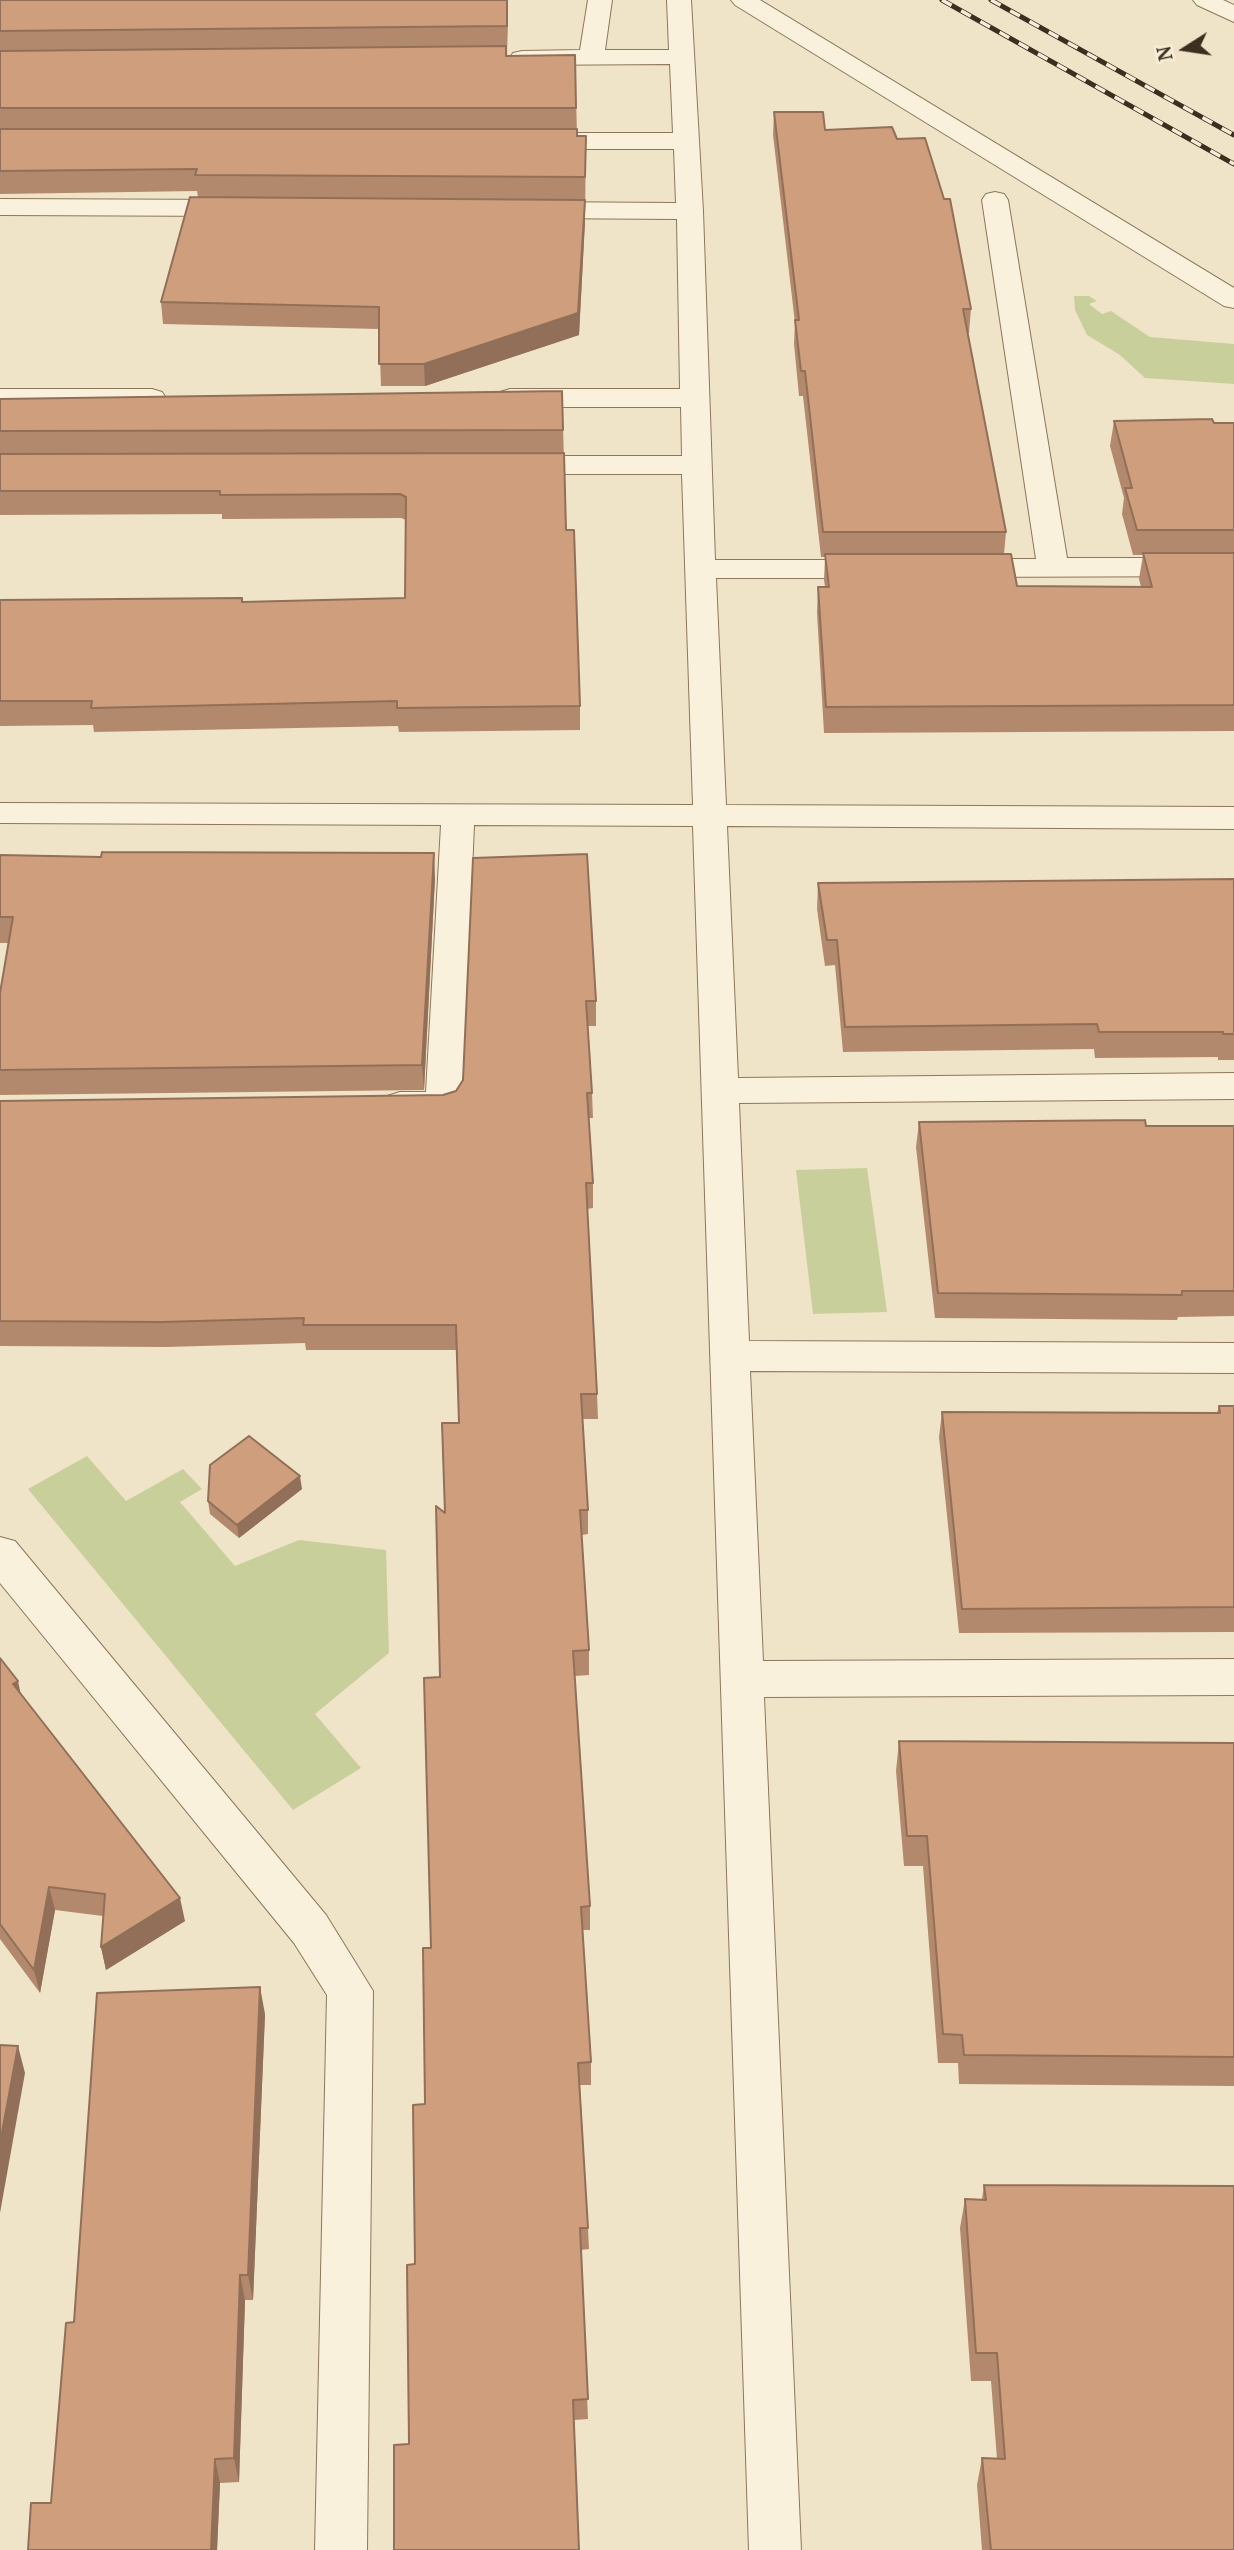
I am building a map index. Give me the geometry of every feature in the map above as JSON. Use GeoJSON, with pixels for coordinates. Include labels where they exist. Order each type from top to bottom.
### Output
{"type":"FeatureCollection","features":[{"type":"Feature","properties":{"kind":"street"},"geometry":{"type":"LineString","coordinates":[[591,58],[600,0]]}},
{"type":"Feature","properties":{"kind":"street"},"geometry":{"type":"LineString","coordinates":[[679,0],[684,141],[690,211],[696,465],[775,2550]]}},
{"type":"Feature","properties":{"kind":"street"},"geometry":{"type":"LineString","coordinates":[[743,0],[1234,300]]}},
{"type":"Feature","properties":{"kind":"street"},"geometry":{"type":"LineString","coordinates":[[1205,0],[1234,15]]}},
{"type":"Feature","properties":{"kind":"street"},"geometry":{"type":"LineString","coordinates":[[495,59],[681,57]]}},
{"type":"Feature","properties":{"kind":"street"},"geometry":{"type":"LineString","coordinates":[[508,141],[684,141]]}},
{"type":"Feature","properties":{"kind":"street"},"geometry":{"type":"LineString","coordinates":[[995,200],[1052,568]]}},
{"type":"Feature","properties":{"kind":"street"},"geometry":{"type":"LineString","coordinates":[[0,207],[264,208]]}},
{"type":"Feature","properties":{"kind":"street"},"geometry":{"type":"LineString","coordinates":[[514,210],[690,211]]}},
{"type":"Feature","properties":{"kind":"street"},"geometry":{"type":"LineString","coordinates":[[0,398],[182,398]]}},
{"type":"Feature","properties":{"kind":"street"},"geometry":{"type":"LineString","coordinates":[[489,398],[694,398]]}},
{"type":"Feature","properties":{"kind":"street"},"geometry":{"type":"LineString","coordinates":[[487,465],[696,465]]}},
{"type":"Feature","properties":{"kind":"street"},"geometry":{"type":"LineString","coordinates":[[700,569],[1234,567]]}},
{"type":"Feature","properties":{"kind":"street"},"geometry":{"type":"LineString","coordinates":[[0,813],[1234,818]]}},
{"type":"Feature","properties":{"kind":"street"},"geometry":{"type":"LineString","coordinates":[[361,1106],[444,1105],[458,815]]}},
{"type":"Feature","properties":{"kind":"street"},"geometry":{"type":"LineString","coordinates":[[721,1091],[1234,1086]]}},
{"type":"Feature","properties":{"kind":"street"},"geometry":{"type":"LineString","coordinates":[[730,1356],[1234,1358]]}},
{"type":"Feature","properties":{"kind":"street"},"geometry":{"type":"LineString","coordinates":[[0,1553],[310,1929],[350,1991],[341,2550]]}},
{"type":"Feature","properties":{"kind":"street"},"geometry":{"type":"LineString","coordinates":[[742,1679],[1234,1677]]}},
{"type":"Feature","properties":{"kind":"green space"},"geometry":{"type":"Polygon","coordinates":[[[1074,296],[1089,296],[1097,301],[1089,304],[1102,314],[1111,311],[1150,337],[1234,344],[1234,384],[1145,378],[1120,355],[1087,335],[1075,310],[1074,296]]]}},
{"type":"Feature","properties":{"kind":"green space"},"geometry":{"type":"Polygon","coordinates":[[[867,1168],[887,1312],[813,1314],[796,1170],[867,1168]]]}},
{"type":"Feature","properties":{"kind":"green space"},"geometry":{"type":"Polygon","coordinates":[[[87,1456],[126,1501],[183,1469],[202,1489],[180,1502],[235,1566],[299,1540],[386,1550],[389,1653],[315,1714],[361,1768],[293,1810],[28,1489],[87,1456]]]}},
{"type":"Feature","properties":{"kind":"building"},"geometry":{"type":"Polygon","coordinates":[[[0,0],[507,0],[507,26],[0,31],[0,0]]]}},
{"type":"Feature","properties":{"kind":"building"},"geometry":{"type":"Polygon","coordinates":[[[506,46],[506,56],[575,55],[576,108],[0,108],[0,51],[506,46]]]}},
{"type":"Feature","properties":{"kind":"building"},"geometry":{"type":"Polygon","coordinates":[[[774,112],[823,112],[825,130],[892,127],[897,139],[925,138],[944,199],[950,199],[971,309],[963,309],[1006,532],[823,532],[805,371],[801,371],[795,320],[799,320],[774,112]]]}},
{"type":"Feature","properties":{"kind":"building"},"geometry":{"type":"Polygon","coordinates":[[[0,129],[577,129],[577,136],[586,136],[585,177],[195,175],[197,169],[0,171],[0,129]]]}},
{"type":"Feature","properties":{"kind":"building"},"geometry":{"type":"Polygon","coordinates":[[[190,197],[585,200],[578,313],[424,364],[379,364],[379,307],[161,302],[190,197]]]}},
{"type":"Feature","properties":{"kind":"building"},"geometry":{"type":"Polygon","coordinates":[[[562,391],[563,430],[0,431],[0,399],[562,391]]]}},
{"type":"Feature","properties":{"kind":"building"},"geometry":{"type":"Polygon","coordinates":[[[1212,419],[1214,423],[1234,423],[1234,530],[1137,530],[1125,488],[1132,488],[1114,421],[1212,419]]]}},
{"type":"Feature","properties":{"kind":"building"},"geometry":{"type":"Polygon","coordinates":[[[564,453],[566,530],[574,530],[580,706],[397,708],[397,701],[91,708],[92,701],[0,701],[0,600],[242,598],[242,602],[405,598],[406,497],[400,494],[220,495],[220,491],[0,491],[0,454],[564,453]]]}},
{"type":"Feature","properties":{"kind":"building"},"geometry":{"type":"Polygon","coordinates":[[[1143,553],[1234,553],[1234,705],[826,707],[818,587],[829,587],[825,554],[1011,554],[1017,586],[1152,587],[1143,553]]]}},
{"type":"Feature","properties":{"kind":"building"},"geometry":{"type":"Polygon","coordinates":[[[102,852],[434,853],[422,1065],[0,1070],[0,993],[13,917],[0,917],[0,855],[101,857],[102,852]]]}},
{"type":"Feature","properties":{"kind":"building"},"geometry":{"type":"Polygon","coordinates":[[[587,854],[596,1001],[586,1001],[592,1093],[587,1093],[593,1183],[586,1183],[597,1394],[581,1394],[588,1510],[580,1510],[589,1650],[573,1651],[590,1906],[581,1907],[591,2062],[578,2063],[588,2228],[580,2228],[588,2399],[573,2400],[579,2550],[394,2550],[394,2445],[409,2444],[407,2265],[415,2264],[413,2105],[425,2104],[423,1948],[431,1948],[424,1678],[440,1677],[436,1506],[445,1513],[442,1423],[459,1423],[456,1325],[303,1325],[304,1318],[162,1322],[0,1321],[0,1101],[443,1095],[456,1091],[463,1080],[473,858],[587,854]]]}},
{"type":"Feature","properties":{"kind":"building"},"geometry":{"type":"Polygon","coordinates":[[[1234,879],[1234,1034],[1099,1032],[1097,1024],[845,1027],[837,940],[827,940],[818,883],[1234,879]]]}},
{"type":"Feature","properties":{"kind":"building"},"geometry":{"type":"Polygon","coordinates":[[[1145,1120],[1146,1126],[1234,1126],[1234,1291],[1182,1291],[1182,1295],[938,1293],[919,1122],[1145,1120]]]}},
{"type":"Feature","properties":{"kind":"building"},"geometry":{"type":"Polygon","coordinates":[[[1219,1406],[1234,1406],[1234,1607],[962,1609],[942,1412],[1220,1413],[1219,1406]]]}},
{"type":"Feature","properties":{"kind":"building"},"geometry":{"type":"Polygon","coordinates":[[[249,1436],[300,1476],[237,1525],[208,1501],[210,1465],[249,1436]]]}},
{"type":"Feature","properties":{"kind":"building"},"geometry":{"type":"Polygon","coordinates":[[[0,1658],[18,1681],[13,1684],[180,1898],[101,1947],[105,1894],[49,1887],[34,1970],[0,1924],[0,1658]]]}},
{"type":"Feature","properties":{"kind":"building"},"geometry":{"type":"Polygon","coordinates":[[[899,1741],[1234,1743],[1234,2057],[964,2055],[962,2035],[943,2034],[927,1836],[907,1836],[899,1741]]]}},
{"type":"Feature","properties":{"kind":"building"},"geometry":{"type":"Polygon","coordinates":[[[260,1987],[248,2275],[240,2275],[234,2458],[215,2459],[211,2550],[28,2550],[31,2503],[51,2503],[66,2323],[74,2322],[97,1993],[260,1987]]]}},
{"type":"Feature","properties":{"kind":"building"},"geometry":{"type":"Polygon","coordinates":[[[0,2045],[18,2046],[0,2143],[0,2045]]]}},
{"type":"Feature","properties":{"kind":"building"},"geometry":{"type":"Polygon","coordinates":[[[984,2185],[1234,2186],[1234,2550],[991,2550],[982,2458],[1005,2459],[997,2353],[976,2353],[965,2199],[986,2200],[984,2185]]]}},
{"type":"Feature","properties":{"kind":"railway"},"geometry":{"type":"LineString","coordinates":[[942,0],[1234,164]]}},
{"type":"Feature","properties":{"kind":"railway"},"geometry":{"type":"LineString","coordinates":[[991,0],[1234,135]]}}]}
